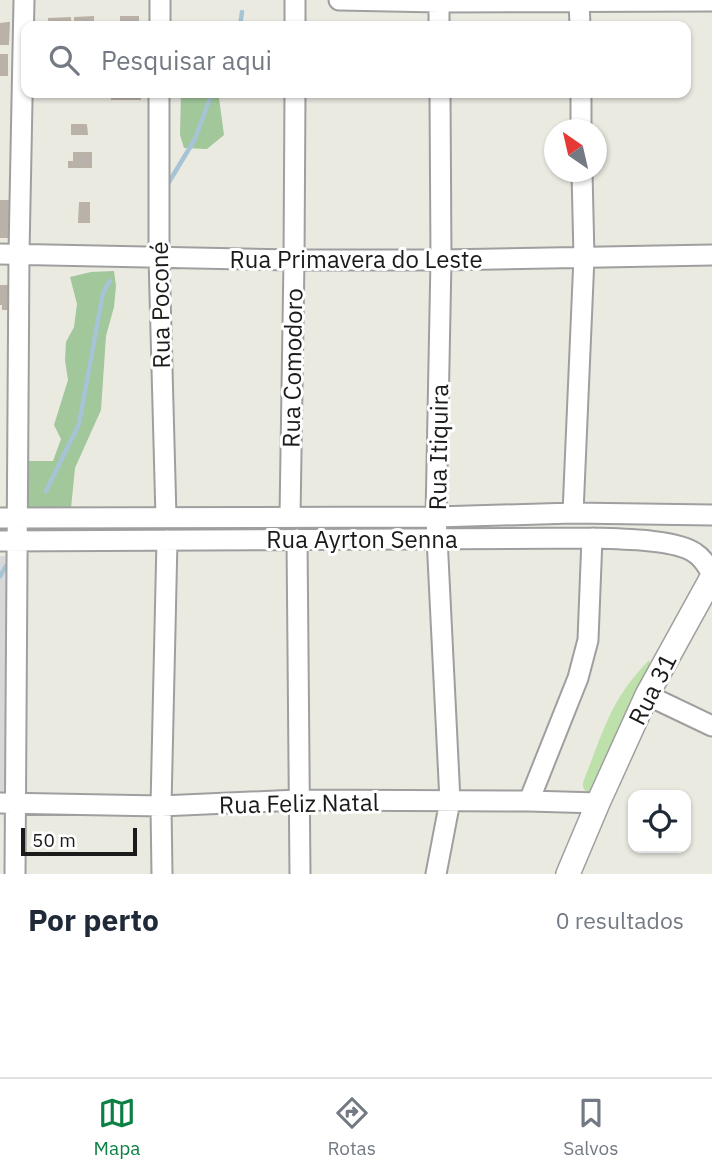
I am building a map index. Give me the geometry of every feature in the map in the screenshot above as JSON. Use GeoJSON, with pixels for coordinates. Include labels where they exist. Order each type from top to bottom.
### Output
{"type":"FeatureCollection","features":[{"type":"Feature","properties":{"kind":"street"},"geometry":{"type":"LineString","coordinates":[[23,21],[24,0]]}},
{"type":"Feature","properties":{"kind":"street"},"geometry":{"type":"LineString","coordinates":[[160,0],[160,21]]}},
{"type":"Feature","properties":{"kind":"street"},"geometry":{"type":"LineString","coordinates":[[295,0],[295,21]]}},
{"type":"Feature","properties":{"kind":"street"},"geometry":{"type":"LineString","coordinates":[[339,0],[712,1]]}},
{"type":"Feature","properties":{"kind":"street"},"geometry":{"type":"LineString","coordinates":[[439,1],[439,21]]}},
{"type":"Feature","properties":{"kind":"street"},"geometry":{"type":"LineString","coordinates":[[579,1],[579,21]]}},
{"type":"Feature","properties":{"kind":"street"},"geometry":{"type":"LineString","coordinates":[[15,874],[7,803],[10,254],[21,54]]}},
{"type":"Feature","properties":{"kind":"street","name":"Rua Poconé"},"geometry":{"type":"LineString","coordinates":[[159,98],[159,257],[166,517]]}},
{"type":"Feature","properties":{"kind":"street","name":"Rua Comodoro"},"geometry":{"type":"LineString","coordinates":[[290,517],[295,98]]}},
{"type":"Feature","properties":{"kind":"street","name":"Rua Itiquira"},"geometry":{"type":"LineString","coordinates":[[436,874],[450,801],[436,517],[442,260],[440,98]]}},
{"type":"Feature","properties":{"kind":"street"},"geometry":{"type":"LineString","coordinates":[[581,98],[581,119]]}},
{"type":"Feature","properties":{"kind":"street"},"geometry":{"type":"LineString","coordinates":[[573,513],[584,257],[582,182]]}},
{"type":"Feature","properties":{"kind":"street","name":"Rua Primavera do Leste"},"geometry":{"type":"LineString","coordinates":[[10,254],[294,260],[712,255]]}},
{"type":"Feature","properties":{"kind":"street","name":"Rua Ayrton Senna"},"geometry":{"type":"LineString","coordinates":[[9,518],[436,517],[573,513],[712,515]]}},
{"type":"Feature","properties":{"kind":"street"},"geometry":{"type":"LineString","coordinates":[[529,801],[578,678],[588,639],[592,538]]}},
{"type":"Feature","properties":{"kind":"street","name":"Rua Ayrton Senna"},"geometry":{"type":"LineString","coordinates":[[9,541],[592,538],[677,544],[693,551],[704,560],[712,576]]}},
{"type":"Feature","properties":{"kind":"street"},"geometry":{"type":"LineString","coordinates":[[297,539],[300,874]]}},
{"type":"Feature","properties":{"kind":"street"},"geometry":{"type":"LineString","coordinates":[[162,874],[167,540]]}},
{"type":"Feature","properties":{"kind":"street","name":"Rua 31"},"geometry":{"type":"LineString","coordinates":[[568,874],[647,695],[712,576]]}},
{"type":"Feature","properties":{"kind":"street"},"geometry":{"type":"LineString","coordinates":[[647,695],[712,726]]}},
{"type":"Feature","properties":{"kind":"street","name":"Rua Feliz Natal"},"geometry":{"type":"LineString","coordinates":[[7,803],[161,806],[298,800],[598,803]]}},
{"type":"Feature","properties":{"kind":"shaded area"},"geometry":{"type":"Polygon","coordinates":[[[0,556],[12,556],[12,802],[0,802],[0,556]]]}},
{"type":"Feature","properties":{"kind":"green space"},"geometry":{"type":"Polygon","coordinates":[[[181,98],[219,98],[224,135],[207,149],[184,148],[180,135],[181,98]]]}},
{"type":"Feature","properties":{"kind":"green space"},"geometry":{"type":"Polygon","coordinates":[[[114,271],[116,286],[114,307],[106,336],[101,410],[75,468],[71,508],[28,509],[27,461],[53,461],[61,439],[54,425],[68,380],[66,342],[74,327],[77,304],[70,277],[91,272],[114,271]]]}},
{"type":"Feature","properties":{"kind":"green space"},"geometry":{"type":"Polygon","coordinates":[[[649,660],[651,669],[591,793],[585,791],[584,780],[610,715],[627,686],[649,660]]]}},
{"type":"Feature","properties":{"kind":"building"},"geometry":{"type":"Polygon","coordinates":[[[93,17],[93,21],[75,21],[75,18],[93,17]]]}},
{"type":"Feature","properties":{"kind":"building"},"geometry":{"type":"Polygon","coordinates":[[[121,17],[138,17],[138,21],[121,21],[121,17]]]}},
{"type":"Feature","properties":{"kind":"building"},"geometry":{"type":"Polygon","coordinates":[[[70,18],[70,21],[49,21],[70,18]]]}},
{"type":"Feature","properties":{"kind":"building"},"geometry":{"type":"Polygon","coordinates":[[[9,23],[8,44],[1,44],[1,24],[9,23]]]}},
{"type":"Feature","properties":{"kind":"building"},"geometry":{"type":"Polygon","coordinates":[[[0,55],[7,55],[7,75],[0,75],[0,55]]]}},
{"type":"Feature","properties":{"kind":"building"},"geometry":{"type":"Polygon","coordinates":[[[72,125],[86,125],[87,134],[72,134],[72,125]]]}},
{"type":"Feature","properties":{"kind":"building"},"geometry":{"type":"Polygon","coordinates":[[[74,153],[91,153],[91,167],[69,167],[69,162],[74,162],[74,153]]]}},
{"type":"Feature","properties":{"kind":"building"},"geometry":{"type":"Polygon","coordinates":[[[0,201],[18,201],[19,237],[0,237],[0,201]]]}},
{"type":"Feature","properties":{"kind":"building"},"geometry":{"type":"Polygon","coordinates":[[[80,203],[89,203],[89,222],[79,222],[80,203]]]}},
{"type":"Feature","properties":{"kind":"building"},"geometry":{"type":"Polygon","coordinates":[[[0,286],[8,286],[8,309],[3,309],[3,304],[0,304],[0,286]]]}},
{"type":"Feature","properties":{"kind":"waterway"},"geometry":{"type":"LineString","coordinates":[[241,21],[242,12]]}},
{"type":"Feature","properties":{"kind":"waterway"},"geometry":{"type":"LineString","coordinates":[[169,182],[195,139],[210,98]]}},
{"type":"Feature","properties":{"kind":"waterway"},"geometry":{"type":"LineString","coordinates":[[46,491],[79,424],[103,293],[110,281]]}},
{"type":"Feature","properties":{"kind":"waterway"},"geometry":{"type":"LineString","coordinates":[[0,576],[6,566]]}}]}
